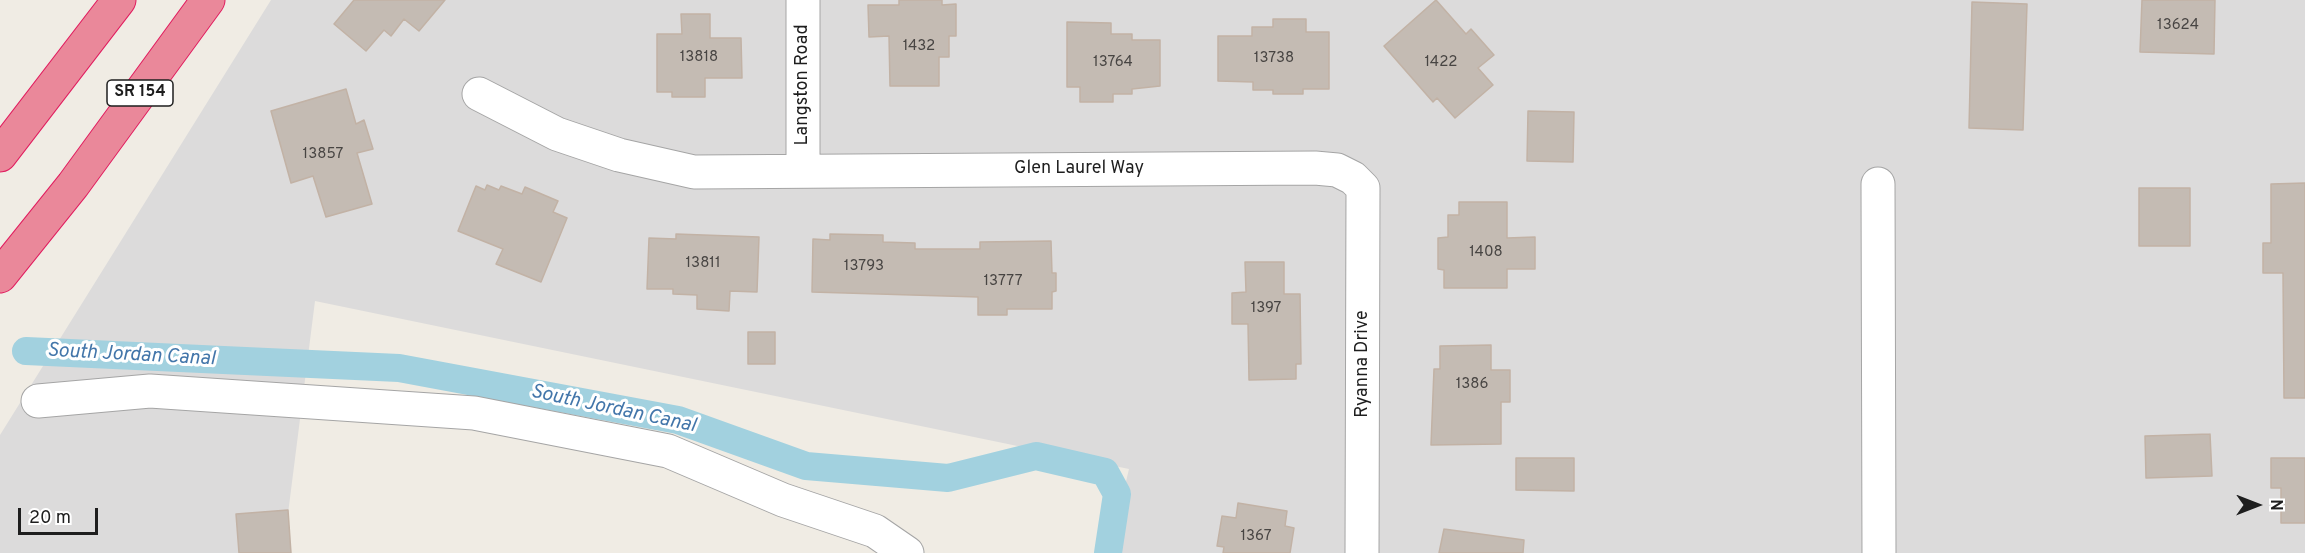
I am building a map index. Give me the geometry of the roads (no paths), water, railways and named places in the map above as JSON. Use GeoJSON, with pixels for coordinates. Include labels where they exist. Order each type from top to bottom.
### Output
{"type":"FeatureCollection","features":[{"type":"Feature","properties":{"kind":"highway"},"geometry":{"type":"LineString","coordinates":[[0,155],[120,0]]}},
{"type":"Feature","properties":{"kind":"highway","name":"SR 154"},"geometry":{"type":"LineString","coordinates":[[0,276],[73,185],[208,0]]}},
{"type":"Feature","properties":{"kind":"highway"},"geometry":{"type":"LineString","coordinates":[[73,185],[165,87],[231,0]]}},
{"type":"Feature","properties":{"kind":"street","name":"Langston Road"},"geometry":{"type":"LineString","coordinates":[[802,170],[803,0]]}},
{"type":"Feature","properties":{"kind":"street","name":"Glen Laurel Way"},"geometry":{"type":"LineString","coordinates":[[479,94],[556,134],[619,155],[694,172],[1315,168],[1337,170],[1353,178]]}},
{"type":"Feature","properties":{"kind":"street","name":"Ryanna Drive"},"geometry":{"type":"LineString","coordinates":[[1353,178],[1363,188],[1362,553]]}},
{"type":"Feature","properties":{"kind":"street"},"geometry":{"type":"LineString","coordinates":[[1878,184],[1879,553]]}},
{"type":"Feature","properties":{"kind":"street"},"geometry":{"type":"LineString","coordinates":[[38,401],[150,391],[474,413],[668,451],[783,500],[875,531],[907,553]]}},
{"type":"Feature","properties":{"kind":"waterway","name":"South Jordan Canal"},"geometry":{"type":"LineString","coordinates":[[26,351],[399,368],[678,420],[806,466],[948,478],[1036,456],[1105,472],[1117,494],[1108,553]]}}]}
